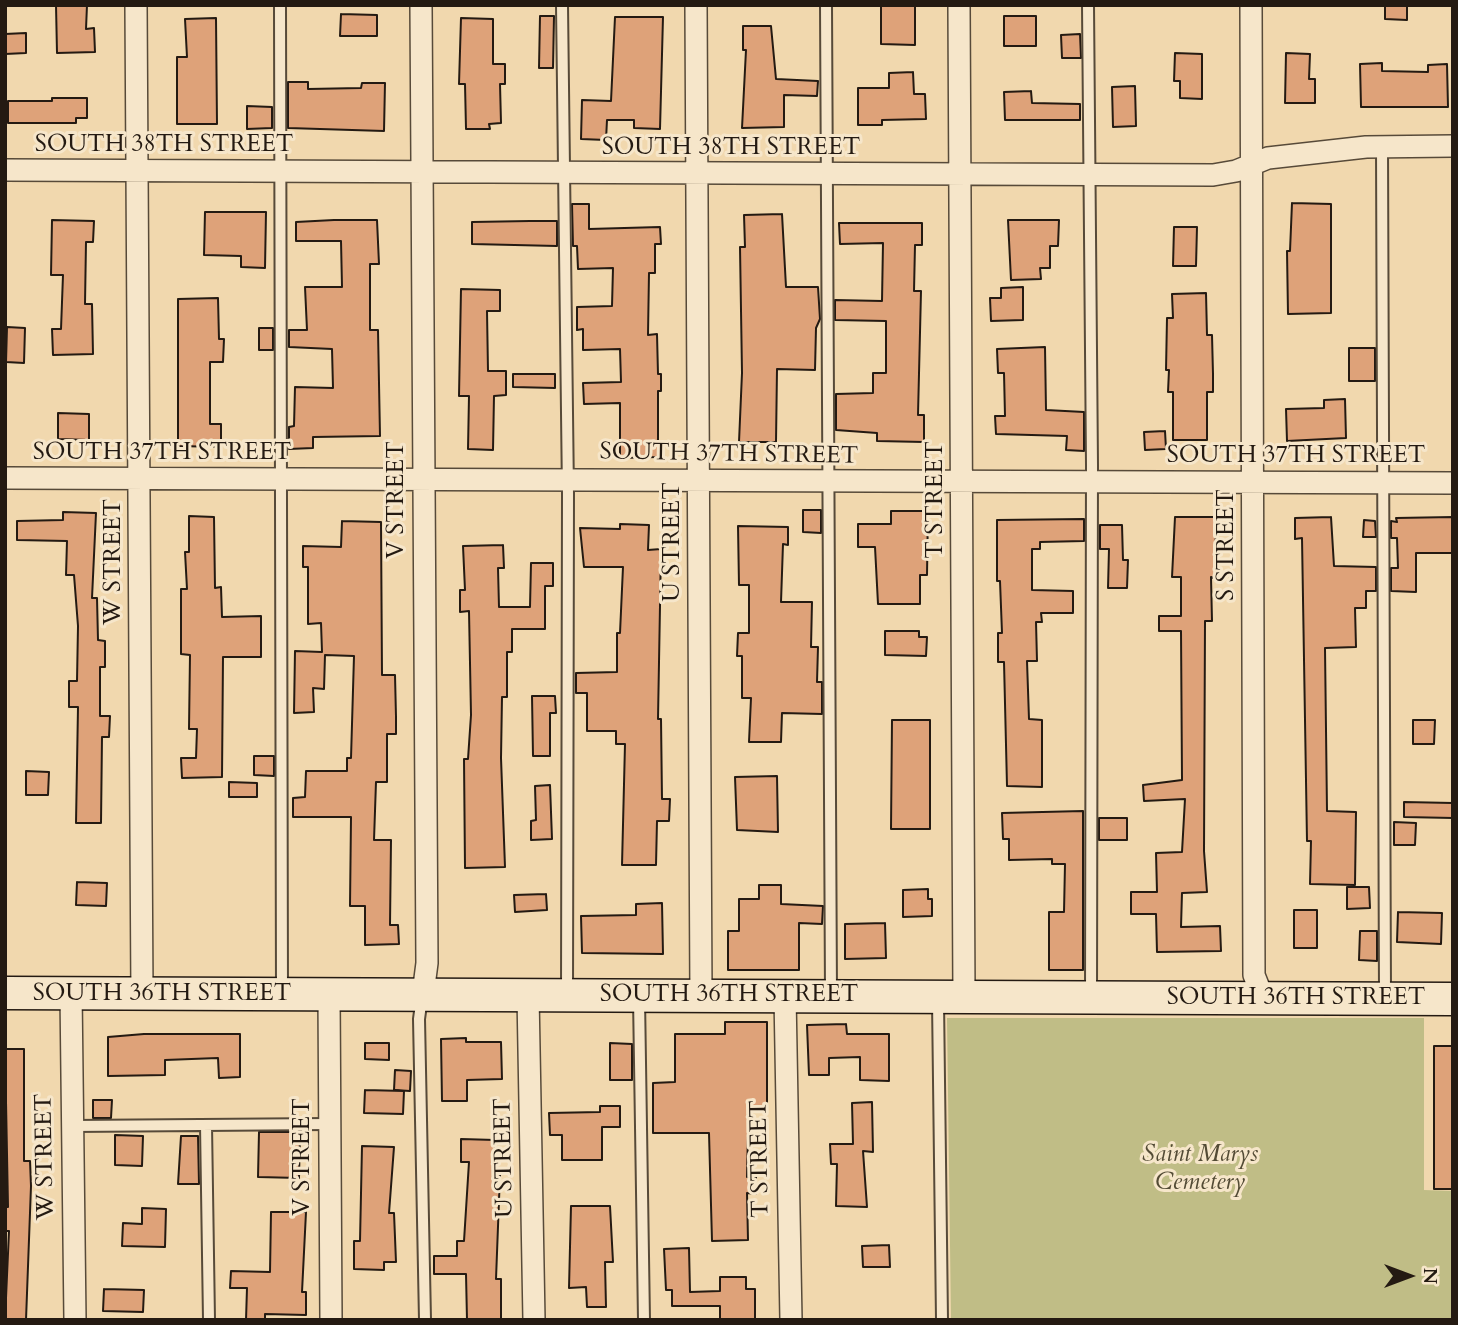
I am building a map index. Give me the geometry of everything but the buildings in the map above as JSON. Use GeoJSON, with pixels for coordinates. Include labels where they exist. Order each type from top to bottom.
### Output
{"type":"FeatureCollection","features":[{"type":"Feature","properties":{"kind":"main road","name":"SOUTH 36TH STREET"},"geometry":{"type":"LineString","coordinates":[[5,993],[1453,999]]}},
{"type":"Feature","properties":{"kind":"street","name":"W STREET"},"geometry":{"type":"LineString","coordinates":[[136,5],[142,993]]}},
{"type":"Feature","properties":{"kind":"street","name":"V STREET"},"geometry":{"type":"LineString","coordinates":[[421,5],[427,963],[423,994]]}},
{"type":"Feature","properties":{"kind":"street","name":"U STREET"},"geometry":{"type":"LineString","coordinates":[[696,5],[701,995]]}},
{"type":"Feature","properties":{"kind":"street","name":"T STREET"},"geometry":{"type":"LineString","coordinates":[[951,995],[962,482],[959,5]]}},
{"type":"Feature","properties":{"kind":"street","name":"S STREET"},"geometry":{"type":"LineString","coordinates":[[1251,5],[1254,975],[1263,998]]}},
{"type":"Feature","properties":{"kind":"street","name":"SOUTH 38TH STREET"},"geometry":{"type":"LineString","coordinates":[[5,170],[1213,175],[1268,158],[1381,146],[1453,146]]}},
{"type":"Feature","properties":{"kind":"street","name":"SOUTH 37TH STREET"},"geometry":{"type":"LineString","coordinates":[[5,478],[1453,483]]}},
{"type":"Feature","properties":{"kind":"street","name":"W STREET"},"geometry":{"type":"LineString","coordinates":[[71,993],[75,1320]]}},
{"type":"Feature","properties":{"kind":"street","name":"V STREET"},"geometry":{"type":"LineString","coordinates":[[329,995],[331,1320]]}},
{"type":"Feature","properties":{"kind":"street","name":"U STREET"},"geometry":{"type":"LineString","coordinates":[[528,995],[534,1320]]}},
{"type":"Feature","properties":{"kind":"street","name":"T STREET"},"geometry":{"type":"LineString","coordinates":[[785,996],[791,1320]]}},
{"type":"Feature","properties":{"kind":"lane"},"geometry":{"type":"LineString","coordinates":[[280,5],[282,994]]}},
{"type":"Feature","properties":{"kind":"lane"},"geometry":{"type":"LineString","coordinates":[[562,5],[567,479],[568,995]]}},
{"type":"Feature","properties":{"kind":"lane"},"geometry":{"type":"LineString","coordinates":[[826,5],[831,996]]}},
{"type":"Feature","properties":{"kind":"lane"},"geometry":{"type":"LineString","coordinates":[[1088,5],[1092,482],[1090,997]]}},
{"type":"Feature","properties":{"kind":"lane"},"geometry":{"type":"LineString","coordinates":[[1381,146],[1385,998]]}},
{"type":"Feature","properties":{"kind":"lane"},"geometry":{"type":"LineString","coordinates":[[423,994],[419,1019],[425,1320]]}},
{"type":"Feature","properties":{"kind":"lane"},"geometry":{"type":"LineString","coordinates":[[639,995],[644,1320]]}},
{"type":"Feature","properties":{"kind":"lane"},"geometry":{"type":"LineString","coordinates":[[942,1320],[951,995]]}},
{"type":"Feature","properties":{"kind":"lane"},"geometry":{"type":"LineString","coordinates":[[72,1126],[329,1124]]}},
{"type":"Feature","properties":{"kind":"lane"},"geometry":{"type":"LineString","coordinates":[[206,1125],[209,1320]]}},
{"type":"Feature","properties":{"kind":"green space","name":"Saint Marys Cemetery"},"geometry":{"type":"Polygon","coordinates":[[[947,1018],[1424,1018],[1424,1190],[1453,1191],[1453,1320],[951,1320],[947,1018]]]}}]}
